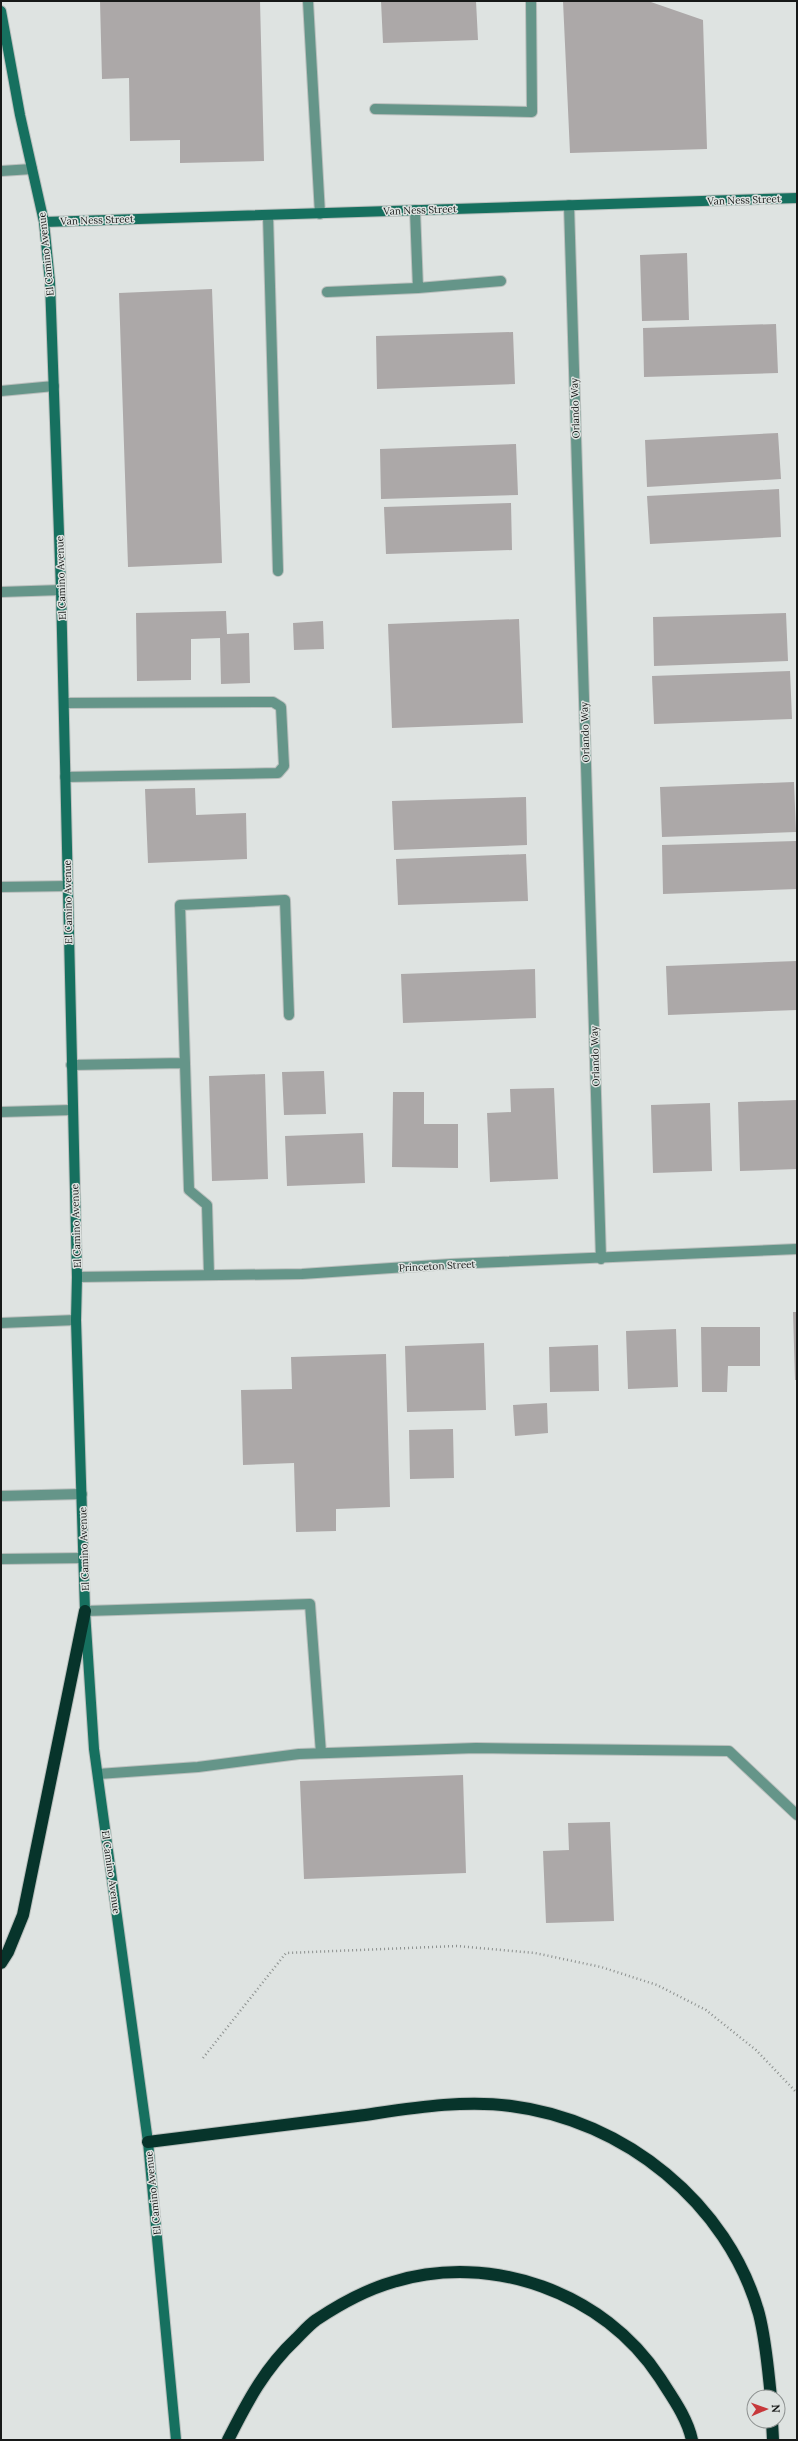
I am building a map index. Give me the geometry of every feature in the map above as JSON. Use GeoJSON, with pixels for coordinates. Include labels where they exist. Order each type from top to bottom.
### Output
{"type":"FeatureCollection","features":[{"type":"Feature","properties":{"kind":"highway"},"geometry":{"type":"LineString","coordinates":[[1,1963],[8,1952],[23,1914],[85,1611]]}},
{"type":"Feature","properties":{"kind":"highway"},"geometry":{"type":"LineString","coordinates":[[148,2142],[414,2108],[467,2105],[510,2105],[547,2112],[580,2122],[617,2140],[657,2166],[693,2198],[720,2234],[744,2275],[758,2314],[767,2358],[770,2389]]}},
{"type":"Feature","properties":{"kind":"highway"},"geometry":{"type":"LineString","coordinates":[[228,2440],[256,2386],[276,2357],[314,2321],[360,2294],[393,2282],[428,2274],[480,2273],[520,2279],[549,2288],[581,2303],[611,2323],[648,2360],[677,2404],[692,2440]]}},
{"type":"Feature","properties":{"kind":"highway"},"geometry":{"type":"LineString","coordinates":[[772,2429],[773,2440]]}},
{"type":"Feature","properties":{"kind":"main road","name":"El Camino Avenue"},"geometry":{"type":"LineString","coordinates":[[1,11],[44,222],[50,282],[64,703],[72,1110],[77,1277],[76,1320],[85,1611],[98,1774],[148,2142],[176,2440]]}},
{"type":"Feature","properties":{"kind":"main road","name":"Van Ness Street"},"geometry":{"type":"LineString","coordinates":[[44,222],[797,198]]}},
{"type":"Feature","properties":{"kind":"street"},"geometry":{"type":"LineString","coordinates":[[308,1],[320,214]]}},
{"type":"Feature","properties":{"kind":"street"},"geometry":{"type":"LineString","coordinates":[[375,109],[532,112],[531,1]]}},
{"type":"Feature","properties":{"kind":"street"},"geometry":{"type":"LineString","coordinates":[[1,171],[32,169]]}},
{"type":"Feature","properties":{"kind":"street","name":"Orlando Way"},"geometry":{"type":"LineString","coordinates":[[569,205],[601,1259]]}},
{"type":"Feature","properties":{"kind":"street"},"geometry":{"type":"LineString","coordinates":[[415,210],[418,288]]}},
{"type":"Feature","properties":{"kind":"street"},"geometry":{"type":"LineString","coordinates":[[268,215],[278,570]]}},
{"type":"Feature","properties":{"kind":"street"},"geometry":{"type":"LineString","coordinates":[[327,292],[418,288],[501,281]]}},
{"type":"Feature","properties":{"kind":"street"},"geometry":{"type":"LineString","coordinates":[[1,391],[54,386]]}},
{"type":"Feature","properties":{"kind":"street"},"geometry":{"type":"LineString","coordinates":[[1,592],[61,590]]}},
{"type":"Feature","properties":{"kind":"street"},"geometry":{"type":"LineString","coordinates":[[64,703],[273,702],[282,707],[284,766],[278,773],[65,777]]}},
{"type":"Feature","properties":{"kind":"street"},"geometry":{"type":"LineString","coordinates":[[1,887],[68,886]]}},
{"type":"Feature","properties":{"kind":"street"},"geometry":{"type":"LineString","coordinates":[[209,1275],[207,1205],[190,1190],[184,1062],[180,905],[285,900],[289,1014]]}},
{"type":"Feature","properties":{"kind":"street"},"geometry":{"type":"LineString","coordinates":[[71,1065],[184,1062]]}},
{"type":"Feature","properties":{"kind":"street"},"geometry":{"type":"LineString","coordinates":[[1,1112],[72,1110]]}},
{"type":"Feature","properties":{"kind":"street","name":"Princeton Street"},"geometry":{"type":"LineString","coordinates":[[77,1277],[302,1274],[451,1264],[601,1259],[797,1249]]}},
{"type":"Feature","properties":{"kind":"street"},"geometry":{"type":"LineString","coordinates":[[1,1323],[76,1320]]}},
{"type":"Feature","properties":{"kind":"street"},"geometry":{"type":"LineString","coordinates":[[1,1496],[82,1494]]}},
{"type":"Feature","properties":{"kind":"street"},"geometry":{"type":"LineString","coordinates":[[1,1559],[84,1558]]}},
{"type":"Feature","properties":{"kind":"street"},"geometry":{"type":"LineString","coordinates":[[85,1611],[310,1604],[321,1753]]}},
{"type":"Feature","properties":{"kind":"street"},"geometry":{"type":"LineString","coordinates":[[98,1774],[198,1767],[321,1753],[476,1748],[729,1751],[797,1815]]}},
{"type":"Feature","properties":{"kind":"path"},"geometry":{"type":"LineString","coordinates":[[204,2058],[286,1953],[458,1946],[535,1953],[601,1967],[657,1985],[706,2010],[756,2050],[797,2093]]}},
{"type":"Feature","properties":{"kind":"building"},"geometry":{"type":"Polygon","coordinates":[[[100,1],[260,1],[264,161],[180,163],[180,140],[130,141],[129,78],[102,79],[100,1]]]}},
{"type":"Feature","properties":{"kind":"building"},"geometry":{"type":"Polygon","coordinates":[[[381,1],[476,1],[478,40],[383,43],[381,1]]]}},
{"type":"Feature","properties":{"kind":"building"},"geometry":{"type":"Polygon","coordinates":[[[563,1],[648,1],[703,20],[707,149],[570,153],[563,1]]]}},
{"type":"Feature","properties":{"kind":"building"},"geometry":{"type":"Polygon","coordinates":[[[687,253],[689,320],[642,321],[640,255],[687,253]]]}},
{"type":"Feature","properties":{"kind":"building"},"geometry":{"type":"Polygon","coordinates":[[[212,289],[222,563],[128,567],[119,293],[212,289]]]}},
{"type":"Feature","properties":{"kind":"building"},"geometry":{"type":"Polygon","coordinates":[[[776,324],[778,373],[644,377],[643,328],[776,324]]]}},
{"type":"Feature","properties":{"kind":"building"},"geometry":{"type":"Polygon","coordinates":[[[513,332],[515,384],[377,389],[376,336],[513,332]]]}},
{"type":"Feature","properties":{"kind":"building"},"geometry":{"type":"Polygon","coordinates":[[[778,433],[781,479],[647,487],[645,440],[778,433]]]}},
{"type":"Feature","properties":{"kind":"building"},"geometry":{"type":"Polygon","coordinates":[[[516,444],[518,495],[381,499],[380,449],[516,444]]]}},
{"type":"Feature","properties":{"kind":"building"},"geometry":{"type":"Polygon","coordinates":[[[779,489],[781,537],[650,544],[647,496],[779,489]]]}},
{"type":"Feature","properties":{"kind":"building"},"geometry":{"type":"Polygon","coordinates":[[[511,503],[512,550],[386,554],[384,507],[511,503]]]}},
{"type":"Feature","properties":{"kind":"building"},"geometry":{"type":"Polygon","coordinates":[[[226,611],[227,634],[249,633],[250,683],[221,684],[220,638],[191,639],[191,680],[137,681],[136,613],[226,611]]]}},
{"type":"Feature","properties":{"kind":"building"},"geometry":{"type":"Polygon","coordinates":[[[786,613],[788,661],[654,666],[653,617],[786,613]]]}},
{"type":"Feature","properties":{"kind":"building"},"geometry":{"type":"Polygon","coordinates":[[[519,619],[523,723],[392,728],[388,624],[519,619]]]}},
{"type":"Feature","properties":{"kind":"building"},"geometry":{"type":"Polygon","coordinates":[[[323,621],[324,649],[294,650],[293,623],[323,621]]]}},
{"type":"Feature","properties":{"kind":"building"},"geometry":{"type":"Polygon","coordinates":[[[790,671],[792,719],[654,724],[652,676],[790,671]]]}},
{"type":"Feature","properties":{"kind":"building"},"geometry":{"type":"Polygon","coordinates":[[[794,782],[796,832],[662,837],[660,787],[794,782]]]}},
{"type":"Feature","properties":{"kind":"building"},"geometry":{"type":"Polygon","coordinates":[[[195,788],[196,815],[246,813],[247,859],[148,863],[145,789],[195,788]]]}},
{"type":"Feature","properties":{"kind":"building"},"geometry":{"type":"Polygon","coordinates":[[[526,797],[527,845],[394,850],[392,801],[526,797]]]}},
{"type":"Feature","properties":{"kind":"building"},"geometry":{"type":"Polygon","coordinates":[[[796,841],[797,889],[663,894],[662,845],[796,841]]]}},
{"type":"Feature","properties":{"kind":"building"},"geometry":{"type":"Polygon","coordinates":[[[526,854],[528,901],[398,905],[396,859],[526,854]]]}},
{"type":"Feature","properties":{"kind":"building"},"geometry":{"type":"Polygon","coordinates":[[[797,961],[797,1010],[668,1015],[666,966],[797,961]]]}},
{"type":"Feature","properties":{"kind":"building"},"geometry":{"type":"Polygon","coordinates":[[[535,969],[536,1018],[403,1023],[401,974],[535,969]]]}},
{"type":"Feature","properties":{"kind":"building"},"geometry":{"type":"Polygon","coordinates":[[[324,1071],[326,1114],[284,1115],[282,1072],[324,1071]]]}},
{"type":"Feature","properties":{"kind":"building"},"geometry":{"type":"Polygon","coordinates":[[[265,1074],[268,1179],[212,1181],[209,1076],[265,1074]]]}},
{"type":"Feature","properties":{"kind":"building"},"geometry":{"type":"Polygon","coordinates":[[[554,1088],[558,1179],[490,1182],[487,1113],[511,1112],[510,1089],[554,1088]]]}},
{"type":"Feature","properties":{"kind":"building"},"geometry":{"type":"Polygon","coordinates":[[[393,1092],[424,1092],[424,1124],[458,1124],[458,1168],[392,1167],[393,1092]]]}},
{"type":"Feature","properties":{"kind":"building"},"geometry":{"type":"Polygon","coordinates":[[[797,1100],[797,1169],[740,1171],[738,1102],[797,1100]]]}},
{"type":"Feature","properties":{"kind":"building"},"geometry":{"type":"Polygon","coordinates":[[[710,1103],[712,1171],[653,1173],[651,1105],[710,1103]]]}},
{"type":"Feature","properties":{"kind":"building"},"geometry":{"type":"Polygon","coordinates":[[[363,1133],[365,1183],[287,1186],[285,1136],[363,1133]]]}},
{"type":"Feature","properties":{"kind":"building"},"geometry":{"type":"Polygon","coordinates":[[[793,1312],[797,1312],[797,1380],[795,1380],[793,1312]]]}},
{"type":"Feature","properties":{"kind":"building"},"geometry":{"type":"Polygon","coordinates":[[[701,1327],[760,1327],[760,1366],[728,1366],[727,1392],[702,1392],[701,1327]]]}},
{"type":"Feature","properties":{"kind":"building"},"geometry":{"type":"Polygon","coordinates":[[[676,1329],[678,1387],[628,1389],[626,1331],[676,1329]]]}},
{"type":"Feature","properties":{"kind":"building"},"geometry":{"type":"Polygon","coordinates":[[[484,1343],[486,1410],[407,1412],[405,1346],[484,1343]]]}},
{"type":"Feature","properties":{"kind":"building"},"geometry":{"type":"Polygon","coordinates":[[[598,1345],[599,1391],[550,1392],[549,1347],[598,1345]]]}},
{"type":"Feature","properties":{"kind":"building"},"geometry":{"type":"Polygon","coordinates":[[[386,1354],[390,1507],[336,1509],[336,1531],[296,1532],[294,1463],[243,1465],[241,1390],[292,1389],[291,1357],[386,1354]]]}},
{"type":"Feature","properties":{"kind":"building"},"geometry":{"type":"Polygon","coordinates":[[[547,1403],[548,1433],[515,1436],[513,1405],[547,1403]]]}},
{"type":"Feature","properties":{"kind":"building"},"geometry":{"type":"Polygon","coordinates":[[[453,1429],[454,1478],[410,1479],[409,1430],[453,1429]]]}},
{"type":"Feature","properties":{"kind":"building"},"geometry":{"type":"Polygon","coordinates":[[[463,1775],[466,1873],[304,1879],[300,1781],[463,1775]]]}},
{"type":"Feature","properties":{"kind":"building"},"geometry":{"type":"Polygon","coordinates":[[[610,1822],[614,1921],[546,1923],[543,1851],[569,1850],[568,1823],[610,1822]]]}}]}
